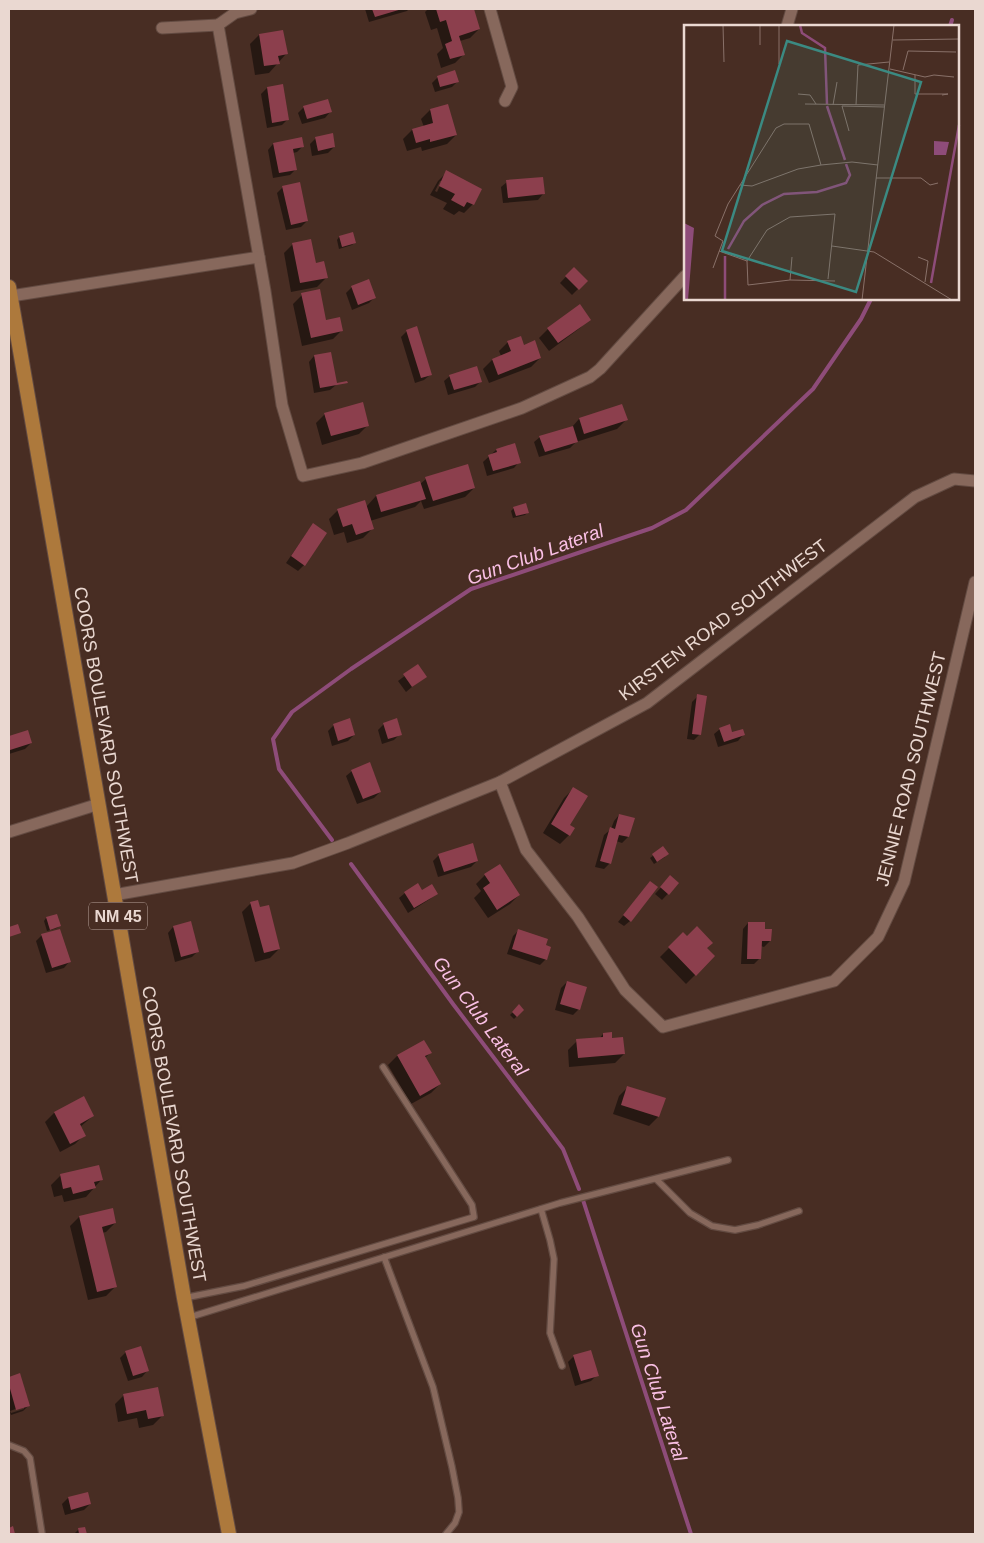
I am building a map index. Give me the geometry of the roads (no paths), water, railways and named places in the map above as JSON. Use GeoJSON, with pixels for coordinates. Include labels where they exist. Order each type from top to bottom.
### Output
{"type":"FeatureCollection","features":[{"type":"Feature","properties":{"kind":"main road","name":"COORS BOULEVARD SOUTHWEST"},"geometry":{"type":"LineString","coordinates":[[10,291],[187,1318],[229,1534]]}},
{"type":"Feature","properties":{"kind":"street"},"geometry":{"type":"LineString","coordinates":[[162,28],[218,25],[235,13],[251,9]]}},
{"type":"Feature","properties":{"kind":"street"},"geometry":{"type":"LineString","coordinates":[[490,9],[512,87],[504,101]]}},
{"type":"Feature","properties":{"kind":"street"},"geometry":{"type":"LineString","coordinates":[[787,25],[792,9]]}},
{"type":"Feature","properties":{"kind":"street"},"geometry":{"type":"LineString","coordinates":[[218,25],[266,291],[282,405],[303,476],[362,463],[512,411],[590,377],[600,369],[684,277]]}},
{"type":"Feature","properties":{"kind":"street"},"geometry":{"type":"LineString","coordinates":[[10,291],[259,257]]}},
{"type":"Feature","properties":{"kind":"street","name":"KIRSTEN ROAD SOUTHWEST"},"geometry":{"type":"LineString","coordinates":[[114,895],[293,863],[500,782],[647,703],[915,497],[954,479],[975,481]]}},
{"type":"Feature","properties":{"kind":"street","name":"JENNIE ROAD SOUTHWEST"},"geometry":{"type":"LineString","coordinates":[[500,782],[526,850],[578,917],[625,990],[663,1027],[834,981],[878,937],[904,882],[975,582]]}},
{"type":"Feature","properties":{"kind":"street"},"geometry":{"type":"LineString","coordinates":[[9,832],[99,804]]}},
{"type":"Feature","properties":{"kind":"lane"},"geometry":{"type":"LineString","coordinates":[[184,1298],[244,1286],[474,1217],[472,1205],[383,1067]]}},
{"type":"Feature","properties":{"kind":"lane"},"geometry":{"type":"LineString","coordinates":[[187,1318],[541,1209],[728,1160]]}},
{"type":"Feature","properties":{"kind":"lane"},"geometry":{"type":"LineString","coordinates":[[656,1179],[690,1213],[712,1226],[735,1230],[758,1225],[799,1211]]}},
{"type":"Feature","properties":{"kind":"lane"},"geometry":{"type":"LineString","coordinates":[[541,1209],[554,1259],[550,1333],[562,1366]]}},
{"type":"Feature","properties":{"kind":"lane"},"geometry":{"type":"LineString","coordinates":[[384,1257],[432,1387],[452,1466],[459,1512],[455,1523],[446,1534]]}},
{"type":"Feature","properties":{"kind":"lane"},"geometry":{"type":"LineString","coordinates":[[9,1445],[24,1451],[30,1458],[42,1534]]}},
{"type":"Feature","properties":{"kind":"waterway","name":"Gun Club Lateral"},"geometry":{"type":"LineString","coordinates":[[950,25],[952,20]]}},
{"type":"Feature","properties":{"kind":"waterway","name":"Gun Club Lateral"},"geometry":{"type":"LineString","coordinates":[[332,840],[279,769],[273,739],[292,712],[351,669],[471,589],[652,528],[686,510],[813,389],[861,319],[870,300]]}},
{"type":"Feature","properties":{"kind":"waterway","name":"Gun Club Lateral"},"geometry":{"type":"LineString","coordinates":[[351,864],[453,1004],[563,1149],[579,1189]]}},
{"type":"Feature","properties":{"kind":"waterway","name":"Gun Club Lateral"},"geometry":{"type":"LineString","coordinates":[[583,1200],[691,1534]]}}]}
